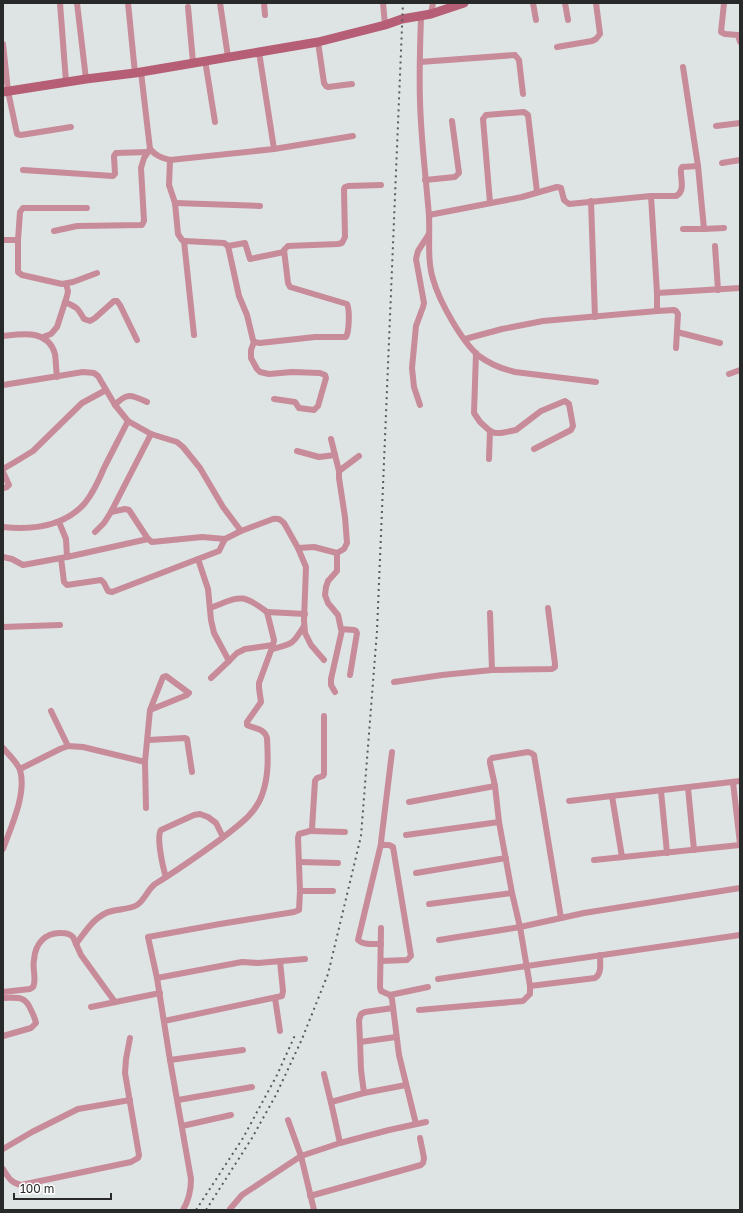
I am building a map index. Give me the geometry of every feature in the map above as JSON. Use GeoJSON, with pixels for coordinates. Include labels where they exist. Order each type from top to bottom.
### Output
{"type":"FeatureCollection","features":[{"type":"Feature","properties":{"kind":"main road"},"geometry":{"type":"LineString","coordinates":[[6,91],[138,72],[318,42],[385,25],[402,19],[421,17],[464,3]]}},
{"type":"Feature","properties":{"kind":"street"},"geometry":{"type":"LineString","coordinates":[[60,3],[66,82]]}},
{"type":"Feature","properties":{"kind":"street"},"geometry":{"type":"LineString","coordinates":[[77,3],[86,79]]}},
{"type":"Feature","properties":{"kind":"street"},"geometry":{"type":"LineString","coordinates":[[54,231],[77,226],[142,225],[144,221],[141,168],[144,158],[149,151],[128,3]]}},
{"type":"Feature","properties":{"kind":"street"},"geometry":{"type":"LineString","coordinates":[[220,3],[228,56]]}},
{"type":"Feature","properties":{"kind":"street"},"geometry":{"type":"LineString","coordinates":[[264,3],[265,15]]}},
{"type":"Feature","properties":{"kind":"street"},"geometry":{"type":"LineString","coordinates":[[383,3],[385,25]]}},
{"type":"Feature","properties":{"kind":"street"},"geometry":{"type":"LineString","coordinates":[[431,14],[433,3]]}},
{"type":"Feature","properties":{"kind":"street"},"geometry":{"type":"LineString","coordinates":[[533,3],[536,20]]}},
{"type":"Feature","properties":{"kind":"street"},"geometry":{"type":"LineString","coordinates":[[565,3],[568,20]]}},
{"type":"Feature","properties":{"kind":"street"},"geometry":{"type":"LineString","coordinates":[[557,46],[596,39],[600,34],[596,3]]}},
{"type":"Feature","properties":{"kind":"street"},"geometry":{"type":"LineString","coordinates":[[724,3],[721,32],[725,34],[738,35],[740,42]]}},
{"type":"Feature","properties":{"kind":"street"},"geometry":{"type":"LineString","coordinates":[[188,7],[193,62]]}},
{"type":"Feature","properties":{"kind":"street"},"geometry":{"type":"LineString","coordinates":[[421,17],[420,101],[425,180],[429,215],[430,266],[432,279],[450,316],[465,339],[476,353],[489,363],[507,370],[596,382]]}},
{"type":"Feature","properties":{"kind":"street"},"geometry":{"type":"LineString","coordinates":[[318,42],[324,83],[326,86],[352,84]]}},
{"type":"Feature","properties":{"kind":"street"},"geometry":{"type":"LineString","coordinates":[[3,44],[6,91],[16,132],[19,135],[71,127]]}},
{"type":"Feature","properties":{"kind":"street"},"geometry":{"type":"LineString","coordinates":[[259,52],[274,149]]}},
{"type":"Feature","properties":{"kind":"street"},"geometry":{"type":"LineString","coordinates":[[420,62],[515,55],[519,60],[522,94]]}},
{"type":"Feature","properties":{"kind":"street"},"geometry":{"type":"LineString","coordinates":[[205,60],[215,122]]}},
{"type":"Feature","properties":{"kind":"street"},"geometry":{"type":"LineString","coordinates":[[683,67],[698,166],[704,229]]}},
{"type":"Feature","properties":{"kind":"street"},"geometry":{"type":"LineString","coordinates":[[490,203],[484,119],[486,115],[524,112],[528,115],[537,192]]}},
{"type":"Feature","properties":{"kind":"street"},"geometry":{"type":"LineString","coordinates":[[425,180],[454,177],[459,173],[452,121]]}},
{"type":"Feature","properties":{"kind":"street"},"geometry":{"type":"LineString","coordinates":[[716,126],[740,123]]}},
{"type":"Feature","properties":{"kind":"street"},"geometry":{"type":"LineString","coordinates":[[23,170],[113,176],[116,174],[114,156],[116,153],[149,151],[159,157],[170,160],[274,149],[354,136]]}},
{"type":"Feature","properties":{"kind":"street"},"geometry":{"type":"LineString","coordinates":[[170,160],[169,186],[175,203],[178,234],[184,241],[194,335]]}},
{"type":"Feature","properties":{"kind":"street"},"geometry":{"type":"LineString","coordinates":[[722,163],[740,160]]}},
{"type":"Feature","properties":{"kind":"street"},"geometry":{"type":"LineString","coordinates":[[429,215],[527,196],[559,187],[562,190],[564,200],[569,204],[651,196],[676,196],[679,195],[682,190],[682,167],[698,166]]}},
{"type":"Feature","properties":{"kind":"street"},"geometry":{"type":"LineString","coordinates":[[254,342],[260,343],[315,337],[343,338],[347,336],[349,309],[347,304],[290,287],[288,283],[284,252],[288,246],[342,243],[345,237],[345,187],[380,185]]}},
{"type":"Feature","properties":{"kind":"street"},"geometry":{"type":"LineString","coordinates":[[651,196],[657,311]]}},
{"type":"Feature","properties":{"kind":"street"},"geometry":{"type":"LineString","coordinates":[[591,202],[595,317]]}},
{"type":"Feature","properties":{"kind":"street"},"geometry":{"type":"LineString","coordinates":[[175,203],[260,206]]}},
{"type":"Feature","properties":{"kind":"street"},"geometry":{"type":"LineString","coordinates":[[87,208],[23,208],[20,212],[18,272],[20,274],[66,284],[98,273]]}},
{"type":"Feature","properties":{"kind":"street"},"geometry":{"type":"LineString","coordinates":[[683,229],[724,228]]}},
{"type":"Feature","properties":{"kind":"street"},"geometry":{"type":"LineString","coordinates":[[420,404],[414,387],[412,368],[416,326],[424,303],[416,259],[418,251],[429,234]]}},
{"type":"Feature","properties":{"kind":"street"},"geometry":{"type":"LineString","coordinates":[[3,240],[18,240]]}},
{"type":"Feature","properties":{"kind":"street"},"geometry":{"type":"LineString","coordinates":[[184,241],[224,243],[228,246],[245,243],[250,259],[284,252]]}},
{"type":"Feature","properties":{"kind":"street"},"geometry":{"type":"LineString","coordinates":[[228,246],[239,296],[247,315],[254,342],[251,350],[251,358],[257,369],[260,372],[269,374],[292,372],[320,373],[325,375],[326,378],[318,406],[314,410],[302,409],[298,407],[295,402],[274,399]]}},
{"type":"Feature","properties":{"kind":"street"},"geometry":{"type":"LineString","coordinates":[[715,246],[718,290]]}},
{"type":"Feature","properties":{"kind":"street"},"geometry":{"type":"LineString","coordinates":[[3,336],[30,334],[43,337],[51,334],[57,327],[65,302],[68,291],[66,284]]}},
{"type":"Feature","properties":{"kind":"street"},"geometry":{"type":"LineString","coordinates":[[657,293],[740,288]]}},
{"type":"Feature","properties":{"kind":"street"},"geometry":{"type":"LineString","coordinates":[[65,302],[77,308],[81,312],[84,319],[90,321],[114,301],[117,301],[137,340]]}},
{"type":"Feature","properties":{"kind":"street"},"geometry":{"type":"LineString","coordinates":[[465,339],[502,329],[543,321],[671,310],[676,311],[678,314],[676,348]]}},
{"type":"Feature","properties":{"kind":"street"},"geometry":{"type":"LineString","coordinates":[[677,332],[720,342]]}},
{"type":"Feature","properties":{"kind":"street"},"geometry":{"type":"LineString","coordinates":[[43,337],[52,348],[55,355],[57,377]]}},
{"type":"Feature","properties":{"kind":"street"},"geometry":{"type":"LineString","coordinates":[[476,353],[474,413],[480,422],[490,431],[501,434],[511,432],[541,411],[563,401],[568,401],[570,404],[572,428],[569,432],[534,449]]}},
{"type":"Feature","properties":{"kind":"street"},"geometry":{"type":"LineString","coordinates":[[729,374],[740,370]]}},
{"type":"Feature","properties":{"kind":"street"},"geometry":{"type":"LineString","coordinates":[[3,385],[83,372],[94,373],[100,379],[115,405],[128,421],[151,434],[177,442],[188,452],[200,468],[223,507],[241,531]]}},
{"type":"Feature","properties":{"kind":"street"},"geometry":{"type":"LineString","coordinates":[[3,469],[33,451],[82,403],[106,390]]}},
{"type":"Feature","properties":{"kind":"street"},"geometry":{"type":"LineString","coordinates":[[115,405],[120,399],[128,396],[147,402]]}},
{"type":"Feature","properties":{"kind":"street"},"geometry":{"type":"LineString","coordinates":[[3,527],[36,528],[59,522],[79,509],[90,496],[128,421]]}},
{"type":"Feature","properties":{"kind":"street"},"geometry":{"type":"LineString","coordinates":[[489,459],[490,431]]}},
{"type":"Feature","properties":{"kind":"street"},"geometry":{"type":"LineString","coordinates":[[95,532],[104,523],[111,512],[151,434]]}},
{"type":"Feature","properties":{"kind":"street"},"geometry":{"type":"LineString","coordinates":[[298,548],[314,547],[337,553],[344,549],[347,543],[339,471],[331,439]]}},
{"type":"Feature","properties":{"kind":"street"},"geometry":{"type":"LineString","coordinates":[[297,451],[319,457],[335,456]]}},
{"type":"Feature","properties":{"kind":"street"},"geometry":{"type":"LineString","coordinates":[[339,471],[359,456]]}},
{"type":"Feature","properties":{"kind":"street"},"geometry":{"type":"LineString","coordinates":[[3,472],[8,485],[3,488]]}},
{"type":"Feature","properties":{"kind":"street"},"geometry":{"type":"LineString","coordinates":[[111,512],[125,509],[129,510],[148,539],[155,542],[202,537],[225,539],[241,531],[273,519],[277,518],[281,520],[298,548],[306,567],[304,614],[305,634],[307,639],[324,660]]}},
{"type":"Feature","properties":{"kind":"street"},"geometry":{"type":"LineString","coordinates":[[59,522],[66,539],[64,558],[65,584],[70,585],[101,580],[109,592],[219,551],[225,539]]}},
{"type":"Feature","properties":{"kind":"street"},"geometry":{"type":"LineString","coordinates":[[3,557],[12,559],[23,565],[64,558],[148,539]]}},
{"type":"Feature","properties":{"kind":"street"},"geometry":{"type":"LineString","coordinates":[[335,692],[331,685],[331,679],[342,630],[338,615],[328,603],[325,595],[328,581],[337,571],[337,553]]}},
{"type":"Feature","properties":{"kind":"street"},"geometry":{"type":"LineString","coordinates":[[198,559],[208,589],[211,620],[214,633],[229,661]]}},
{"type":"Feature","properties":{"kind":"street"},"geometry":{"type":"LineString","coordinates":[[210,608],[232,599],[243,598],[254,602],[267,612],[304,614]]}},
{"type":"Feature","properties":{"kind":"street"},"geometry":{"type":"LineString","coordinates":[[394,682],[492,670],[552,669],[555,667],[548,608]]}},
{"type":"Feature","properties":{"kind":"street"},"geometry":{"type":"LineString","coordinates":[[76,944],[92,922],[98,917],[110,911],[136,906],[140,903],[150,888],[195,858],[254,811],[262,796],[265,786],[268,768],[267,738],[266,734],[262,730],[250,727],[247,725],[247,722],[262,702],[259,685],[273,647],[274,640],[267,612]]}},
{"type":"Feature","properties":{"kind":"street"},"geometry":{"type":"LineString","coordinates":[[490,613],[492,670]]}},
{"type":"Feature","properties":{"kind":"street"},"geometry":{"type":"LineString","coordinates":[[3,627],[60,625]]}},
{"type":"Feature","properties":{"kind":"street"},"geometry":{"type":"LineString","coordinates":[[211,678],[237,653],[244,649],[287,646],[294,642],[304,626]]}},
{"type":"Feature","properties":{"kind":"street"},"geometry":{"type":"LineString","coordinates":[[342,630],[354,630],[357,633],[350,675]]}},
{"type":"Feature","properties":{"kind":"street"},"geometry":{"type":"LineString","coordinates":[[146,808],[145,762],[150,710],[164,676],[188,693],[187,695],[150,710]]}},
{"type":"Feature","properties":{"kind":"street"},"geometry":{"type":"LineString","coordinates":[[51,711],[68,746]]}},
{"type":"Feature","properties":{"kind":"street"},"geometry":{"type":"LineString","coordinates":[[310,831],[312,829],[315,781],[324,774],[324,716]]}},
{"type":"Feature","properties":{"kind":"street"},"geometry":{"type":"LineString","coordinates":[[148,740],[185,738],[187,740],[192,772]]}},
{"type":"Feature","properties":{"kind":"street"},"geometry":{"type":"LineString","coordinates":[[20,769],[68,746],[83,747],[145,762]]}},
{"type":"Feature","properties":{"kind":"street"},"geometry":{"type":"LineString","coordinates":[[3,748],[20,769],[22,782],[22,791],[3,849]]}},
{"type":"Feature","properties":{"kind":"street"},"geometry":{"type":"LineString","coordinates":[[381,944],[363,943],[359,942],[358,940],[381,844],[392,752]]}},
{"type":"Feature","properties":{"kind":"street"},"geometry":{"type":"LineString","coordinates":[[419,1010],[520,1002],[527,998],[530,994],[520,927],[499,822],[495,786],[490,763],[492,758],[528,752],[534,755],[561,918]]}},
{"type":"Feature","properties":{"kind":"street"},"geometry":{"type":"LineString","coordinates":[[569,801],[740,781]]}},
{"type":"Feature","properties":{"kind":"street"},"geometry":{"type":"LineString","coordinates":[[594,860],[740,844],[733,782]]}},
{"type":"Feature","properties":{"kind":"street"},"geometry":{"type":"LineString","coordinates":[[409,802],[495,786]]}},
{"type":"Feature","properties":{"kind":"street"},"geometry":{"type":"LineString","coordinates":[[688,788],[694,850]]}},
{"type":"Feature","properties":{"kind":"street"},"geometry":{"type":"LineString","coordinates":[[661,790],[667,853]]}},
{"type":"Feature","properties":{"kind":"street"},"geometry":{"type":"LineString","coordinates":[[612,796],[622,858]]}},
{"type":"Feature","properties":{"kind":"street"},"geometry":{"type":"LineString","coordinates":[[166,877],[163,868],[158,835],[161,830],[194,815],[200,814],[208,817],[216,823],[223,837]]}},
{"type":"Feature","properties":{"kind":"street"},"geometry":{"type":"LineString","coordinates":[[406,835],[499,822]]}},
{"type":"Feature","properties":{"kind":"street"},"geometry":{"type":"LineString","coordinates":[[183,1210],[190,1197],[191,1180],[160,993],[148,936],[297,911],[299,907],[300,891],[298,836],[302,833],[310,831],[345,832]]}},
{"type":"Feature","properties":{"kind":"street"},"geometry":{"type":"LineString","coordinates":[[381,844],[393,847],[411,956],[406,960],[381,962]]}},
{"type":"Feature","properties":{"kind":"street"},"geometry":{"type":"LineString","coordinates":[[416,873],[506,858]]}},
{"type":"Feature","properties":{"kind":"street"},"geometry":{"type":"LineString","coordinates":[[299,862],[338,863]]}},
{"type":"Feature","properties":{"kind":"street"},"geometry":{"type":"LineString","coordinates":[[439,940],[740,888]]}},
{"type":"Feature","properties":{"kind":"street"},"geometry":{"type":"LineString","coordinates":[[300,891],[334,891]]}},
{"type":"Feature","properties":{"kind":"street"},"geometry":{"type":"LineString","coordinates":[[429,904],[512,892]]}},
{"type":"Feature","properties":{"kind":"street"},"geometry":{"type":"LineString","coordinates":[[381,928],[380,987],[381,990],[390,995],[392,999],[398,1055],[416,1124]]}},
{"type":"Feature","properties":{"kind":"street"},"geometry":{"type":"LineString","coordinates":[[3,992],[33,988],[35,982],[34,960],[38,946],[46,936],[56,933],[64,933],[73,937],[81,955],[115,1002]]}},
{"type":"Feature","properties":{"kind":"street"},"geometry":{"type":"LineString","coordinates":[[438,978],[740,935]]}},
{"type":"Feature","properties":{"kind":"street"},"geometry":{"type":"LineString","coordinates":[[530,986],[595,978],[599,973],[600,955]]}},
{"type":"Feature","properties":{"kind":"street"},"geometry":{"type":"LineString","coordinates":[[157,978],[242,962],[258,963],[305,959]]}},
{"type":"Feature","properties":{"kind":"street"},"geometry":{"type":"LineString","coordinates":[[164,1021],[282,996],[283,992],[280,961]]}},
{"type":"Feature","properties":{"kind":"street"},"geometry":{"type":"LineString","coordinates":[[390,995],[428,988]]}},
{"type":"Feature","properties":{"kind":"street"},"geometry":{"type":"LineString","coordinates":[[90,1007],[160,993]]}},
{"type":"Feature","properties":{"kind":"street"},"geometry":{"type":"LineString","coordinates":[[3,998],[20,998],[26,1001],[36,1023],[31,1028],[3,1036]]}},
{"type":"Feature","properties":{"kind":"street"},"geometry":{"type":"LineString","coordinates":[[275,998],[280,1031]]}},
{"type":"Feature","properties":{"kind":"street"},"geometry":{"type":"LineString","coordinates":[[364,1093],[359,1020],[361,1014],[365,1012],[393,1008]]}},
{"type":"Feature","properties":{"kind":"street"},"geometry":{"type":"LineString","coordinates":[[360,1042],[396,1037]]}},
{"type":"Feature","properties":{"kind":"street"},"geometry":{"type":"LineString","coordinates":[[3,1169],[11,1181],[16,1184],[21,1184],[135,1160],[138,1158],[139,1156],[125,1068],[130,1038]]}},
{"type":"Feature","properties":{"kind":"street"},"geometry":{"type":"LineString","coordinates":[[170,1060],[243,1050]]}},
{"type":"Feature","properties":{"kind":"street"},"geometry":{"type":"LineString","coordinates":[[324,1074],[340,1143]]}},
{"type":"Feature","properties":{"kind":"street"},"geometry":{"type":"LineString","coordinates":[[331,1102],[364,1093],[406,1085]]}},
{"type":"Feature","properties":{"kind":"street"},"geometry":{"type":"LineString","coordinates":[[178,1100],[252,1088]]}},
{"type":"Feature","properties":{"kind":"street"},"geometry":{"type":"LineString","coordinates":[[3,1149],[32,1132],[78,1109],[130,1100]]}},
{"type":"Feature","properties":{"kind":"street"},"geometry":{"type":"LineString","coordinates":[[182,1126],[231,1115]]}},
{"type":"Feature","properties":{"kind":"street"},"geometry":{"type":"LineString","coordinates":[[288,1120],[301,1156],[314,1210]]}},
{"type":"Feature","properties":{"kind":"street"},"geometry":{"type":"LineString","coordinates":[[230,1210],[242,1195],[301,1156],[340,1143],[426,1122]]}},
{"type":"Feature","properties":{"kind":"street"},"geometry":{"type":"LineString","coordinates":[[310,1196],[423,1164],[424,1158],[420,1138]]}},
{"type":"Feature","properties":{"kind":"railway"},"geometry":{"type":"LineString","coordinates":[[206,1210],[252,1138],[276,1095],[302,1039],[328,974],[361,836],[377,631],[403,3]]}},
{"type":"Feature","properties":{"kind":"railway"},"geometry":{"type":"LineString","coordinates":[[196,1210],[243,1138],[277,1075],[296,1033]]}}]}
